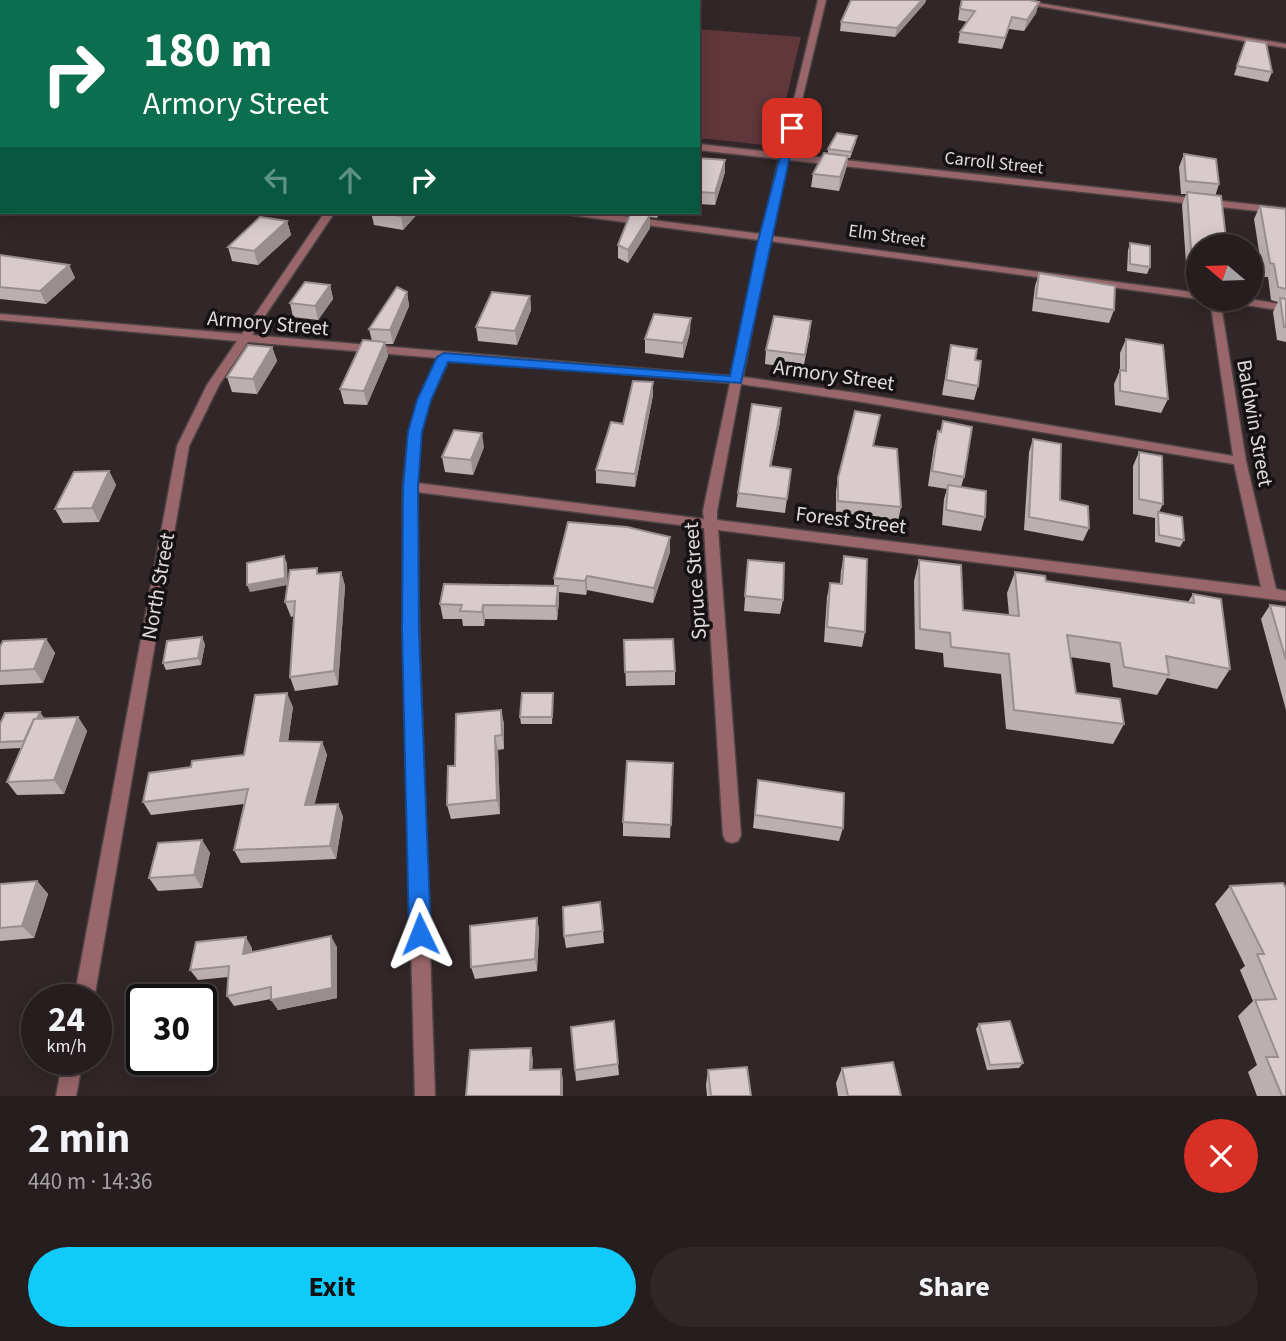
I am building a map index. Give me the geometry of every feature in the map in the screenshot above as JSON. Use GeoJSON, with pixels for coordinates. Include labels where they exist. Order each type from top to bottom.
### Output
{"type":"FeatureCollection","features":[{"type":"Feature","properties":{"kind":"street","name":"Spruce Street"},"geometry":{"type":"LineString","coordinates":[[732,835],[710,511],[765,237],[822,0]]}},
{"type":"Feature","properties":{"kind":"street"},"geometry":{"type":"LineString","coordinates":[[1007,0],[1286,46]]}},
{"type":"Feature","properties":{"kind":"street","name":"Carroll Street"},"geometry":{"type":"LineString","coordinates":[[700,147],[1286,211]]}},
{"type":"Feature","properties":{"kind":"street","name":"North Street"},"geometry":{"type":"LineString","coordinates":[[87,984],[183,446],[197,412],[242,340],[329,214]]}},
{"type":"Feature","properties":{"kind":"street","name":"Elm Street"},"geometry":{"type":"LineString","coordinates":[[587,214],[1186,294]]}},
{"type":"Feature","properties":{"kind":"street"},"geometry":{"type":"LineString","coordinates":[[1264,305],[1286,308]]}},
{"type":"Feature","properties":{"kind":"street","name":"Baldwin Street"},"geometry":{"type":"LineString","coordinates":[[1217,312],[1240,461],[1270,594]]}},
{"type":"Feature","properties":{"kind":"street","name":"Armory Street"},"geometry":{"type":"LineString","coordinates":[[0,317],[242,340],[736,380],[856,397],[1240,461]]}},
{"type":"Feature","properties":{"kind":"street"},"geometry":{"type":"LineString","coordinates":[[425,1096],[411,631],[410,487],[415,432],[424,400],[444,357]]}},
{"type":"Feature","properties":{"kind":"street","name":"Forest Street"},"geometry":{"type":"LineString","coordinates":[[410,487],[1286,596]]}},
{"type":"Feature","properties":{"kind":"street"},"geometry":{"type":"LineString","coordinates":[[66,1096],[70,1075]]}},
{"type":"Feature","properties":{"kind":"shaded area"},"geometry":{"type":"Polygon","coordinates":[[[700,29],[801,37],[775,146],[700,138],[700,29]]]}},
{"type":"Feature","properties":{"kind":"building"},"geometry":{"type":"Polygon","coordinates":[[[851,0],[922,0],[897,28],[841,22],[851,0]]]}},
{"type":"Feature","properties":{"kind":"building"},"geometry":{"type":"Polygon","coordinates":[[[962,0],[1039,2],[1027,20],[1012,17],[1005,38],[960,32],[975,11],[960,9],[962,0]]]}},
{"type":"Feature","properties":{"kind":"building"},"geometry":{"type":"Polygon","coordinates":[[[1246,40],[1266,43],[1272,72],[1237,66],[1246,40]]]}},
{"type":"Feature","properties":{"kind":"building"},"geometry":{"type":"Polygon","coordinates":[[[837,133],[857,136],[851,152],[828,149],[837,133]]]}},
{"type":"Feature","properties":{"kind":"building"},"geometry":{"type":"Polygon","coordinates":[[[824,153],[848,156],[840,177],[813,174],[824,153]]]}},
{"type":"Feature","properties":{"kind":"building"},"geometry":{"type":"Polygon","coordinates":[[[1184,154],[1216,159],[1219,184],[1186,181],[1184,154]]]}},
{"type":"Feature","properties":{"kind":"building"},"geometry":{"type":"Polygon","coordinates":[[[700,158],[725,160],[715,193],[700,192],[700,158]]]}},
{"type":"Feature","properties":{"kind":"building"},"geometry":{"type":"Polygon","coordinates":[[[1187,192],[1221,196],[1225,234],[1190,234],[1187,192]]]}},
{"type":"Feature","properties":{"kind":"building"},"geometry":{"type":"Polygon","coordinates":[[[1260,206],[1286,209],[1286,289],[1278,287],[1274,264],[1270,263],[1260,206]]]}},
{"type":"Feature","properties":{"kind":"building"},"geometry":{"type":"Polygon","coordinates":[[[630,214],[650,215],[628,250],[618,245],[630,214]]]}},
{"type":"Feature","properties":{"kind":"building"},"geometry":{"type":"Polygon","coordinates":[[[260,217],[287,221],[254,251],[228,247],[260,217]]]}},
{"type":"Feature","properties":{"kind":"building"},"geometry":{"type":"Polygon","coordinates":[[[1130,243],[1150,246],[1150,267],[1130,264],[1130,243]]]}},
{"type":"Feature","properties":{"kind":"building"},"geometry":{"type":"Polygon","coordinates":[[[0,255],[69,265],[40,291],[0,287],[0,255]]]}},
{"type":"Feature","properties":{"kind":"building"},"geometry":{"type":"Polygon","coordinates":[[[1039,273],[1115,286],[1114,310],[1036,298],[1039,273]]]}},
{"type":"Feature","properties":{"kind":"building"},"geometry":{"type":"Polygon","coordinates":[[[305,282],[330,285],[315,306],[290,303],[305,282]]]}},
{"type":"Feature","properties":{"kind":"building"},"geometry":{"type":"Polygon","coordinates":[[[397,287],[407,292],[390,330],[369,329],[397,287]]]}},
{"type":"Feature","properties":{"kind":"building"},"geometry":{"type":"Polygon","coordinates":[[[492,292],[530,296],[515,331],[476,327],[492,292]]]}},
{"type":"Feature","properties":{"kind":"building"},"geometry":{"type":"Polygon","coordinates":[[[1280,298],[1286,299],[1286,327],[1284,327],[1280,298]]]}},
{"type":"Feature","properties":{"kind":"building"},"geometry":{"type":"Polygon","coordinates":[[[654,314],[691,318],[683,343],[645,339],[654,314]]]}},
{"type":"Feature","properties":{"kind":"building"},"geometry":{"type":"Polygon","coordinates":[[[774,316],[811,321],[805,355],[766,350],[774,316]]]}},
{"type":"Feature","properties":{"kind":"building"},"geometry":{"type":"Polygon","coordinates":[[[1126,339],[1163,345],[1168,399],[1120,391],[1120,370],[1126,371],[1126,339]]]}},
{"type":"Feature","properties":{"kind":"building"},"geometry":{"type":"Polygon","coordinates":[[[363,340],[385,342],[364,391],[340,389],[363,340]]]}},
{"type":"Feature","properties":{"kind":"building"},"geometry":{"type":"Polygon","coordinates":[[[248,345],[272,347],[253,379],[227,377],[248,345]]]}},
{"type":"Feature","properties":{"kind":"building"},"geometry":{"type":"Polygon","coordinates":[[[951,345],[977,349],[975,360],[981,361],[978,386],[946,380],[951,345]]]}},
{"type":"Feature","properties":{"kind":"building"},"geometry":{"type":"Polygon","coordinates":[[[633,381],[653,382],[635,474],[596,470],[611,422],[623,424],[633,381]]]}},
{"type":"Feature","properties":{"kind":"building"},"geometry":{"type":"Polygon","coordinates":[[[752,404],[781,408],[770,466],[791,469],[787,499],[738,493],[752,404]]]}},
{"type":"Feature","properties":{"kind":"building"},"geometry":{"type":"Polygon","coordinates":[[[855,411],[880,415],[873,446],[897,449],[901,507],[838,501],[838,478],[855,411]]]}},
{"type":"Feature","properties":{"kind":"building"},"geometry":{"type":"Polygon","coordinates":[[[943,421],[972,427],[964,477],[932,471],[938,431],[941,432],[943,421]]]}},
{"type":"Feature","properties":{"kind":"building"},"geometry":{"type":"Polygon","coordinates":[[[454,430],[482,433],[471,460],[442,457],[454,430]]]}},
{"type":"Feature","properties":{"kind":"building"},"geometry":{"type":"Polygon","coordinates":[[[1033,439],[1061,444],[1060,500],[1088,506],[1089,528],[1029,517],[1033,439]]]}},
{"type":"Feature","properties":{"kind":"building"},"geometry":{"type":"Polygon","coordinates":[[[1139,452],[1162,456],[1163,504],[1139,499],[1139,452]]]}},
{"type":"Feature","properties":{"kind":"building"},"geometry":{"type":"Polygon","coordinates":[[[109,471],[92,508],[55,509],[74,472],[109,471]]]}},
{"type":"Feature","properties":{"kind":"building"},"geometry":{"type":"Polygon","coordinates":[[[948,485],[986,491],[985,517],[946,510],[948,485]]]}},
{"type":"Feature","properties":{"kind":"building"},"geometry":{"type":"Polygon","coordinates":[[[1158,512],[1182,517],[1184,540],[1159,535],[1158,512]]]}},
{"type":"Feature","properties":{"kind":"building"},"geometry":{"type":"Polygon","coordinates":[[[568,522],[627,527],[670,537],[654,588],[587,576],[585,581],[554,578],[568,522]]]}},
{"type":"Feature","properties":{"kind":"building"},"geometry":{"type":"Polygon","coordinates":[[[284,556],[285,578],[247,585],[247,563],[284,556]]]}},
{"type":"Feature","properties":{"kind":"building"},"geometry":{"type":"Polygon","coordinates":[[[844,556],[867,559],[865,632],[827,627],[830,583],[842,584],[844,556]]]}},
{"type":"Feature","properties":{"kind":"building"},"geometry":{"type":"Polygon","coordinates":[[[748,560],[784,563],[783,600],[745,596],[748,560]]]}},
{"type":"Feature","properties":{"kind":"building"},"geometry":{"type":"Polygon","coordinates":[[[919,560],[961,565],[963,610],[1019,616],[1015,572],[1045,576],[1046,581],[1194,603],[1193,594],[1221,599],[1230,669],[1166,656],[1169,675],[1124,667],[1120,643],[1067,635],[1076,693],[1120,699],[1124,724],[1014,710],[1009,654],[951,647],[950,633],[920,629],[919,560]]]}},
{"type":"Feature","properties":{"kind":"building"},"geometry":{"type":"Polygon","coordinates":[[[317,568],[317,574],[341,572],[334,671],[290,677],[295,601],[285,602],[290,570],[317,568]]]}},
{"type":"Feature","properties":{"kind":"building"},"geometry":{"type":"Polygon","coordinates":[[[444,584],[558,586],[556,606],[483,605],[482,612],[460,611],[462,605],[440,604],[444,584]]]}},
{"type":"Feature","properties":{"kind":"building"},"geometry":{"type":"Polygon","coordinates":[[[1270,605],[1286,607],[1286,660],[1270,605]]]}},
{"type":"Feature","properties":{"kind":"building"},"geometry":{"type":"Polygon","coordinates":[[[202,637],[198,658],[163,663],[167,641],[202,637]]]}},
{"type":"Feature","properties":{"kind":"building"},"geometry":{"type":"Polygon","coordinates":[[[46,639],[34,669],[0,671],[0,647],[3,641],[46,639]]]}},
{"type":"Feature","properties":{"kind":"building"},"geometry":{"type":"Polygon","coordinates":[[[673,639],[675,671],[625,672],[624,640],[673,639]]]}},
{"type":"Feature","properties":{"kind":"building"},"geometry":{"type":"Polygon","coordinates":[[[287,693],[280,741],[322,742],[305,805],[338,804],[330,846],[234,850],[248,789],[143,802],[149,773],[191,767],[192,761],[244,755],[255,695],[287,693]]]}},
{"type":"Feature","properties":{"kind":"building"},"geometry":{"type":"Polygon","coordinates":[[[522,693],[553,693],[552,717],[520,717],[522,693]]]}},
{"type":"Feature","properties":{"kind":"building"},"geometry":{"type":"Polygon","coordinates":[[[501,710],[502,735],[495,736],[497,800],[447,805],[448,766],[455,766],[456,714],[501,710]]]}},
{"type":"Feature","properties":{"kind":"building"},"geometry":{"type":"Polygon","coordinates":[[[40,712],[24,741],[0,742],[0,724],[5,713],[40,712]]]}},
{"type":"Feature","properties":{"kind":"building"},"geometry":{"type":"Polygon","coordinates":[[[78,717],[54,780],[7,782],[34,719],[78,717]]]}},
{"type":"Feature","properties":{"kind":"building"},"geometry":{"type":"Polygon","coordinates":[[[627,761],[673,763],[671,825],[623,822],[627,761]]]}},
{"type":"Feature","properties":{"kind":"building"},"geometry":{"type":"Polygon","coordinates":[[[758,780],[844,793],[843,828],[755,815],[758,780]]]}},
{"type":"Feature","properties":{"kind":"building"},"geometry":{"type":"Polygon","coordinates":[[[202,840],[194,875],[149,878],[158,843],[202,840]]]}},
{"type":"Feature","properties":{"kind":"building"},"geometry":{"type":"Polygon","coordinates":[[[37,881],[22,926],[0,928],[0,884],[37,881]]]}},
{"type":"Feature","properties":{"kind":"building"},"geometry":{"type":"Polygon","coordinates":[[[1283,883],[1286,888],[1286,1096],[1282,1096],[1266,1057],[1278,1057],[1255,1000],[1276,999],[1257,954],[1264,954],[1230,886],[1283,883]]]}},
{"type":"Feature","properties":{"kind":"building"},"geometry":{"type":"Polygon","coordinates":[[[600,902],[603,931],[564,936],[563,907],[600,902]]]}},
{"type":"Feature","properties":{"kind":"building"},"geometry":{"type":"Polygon","coordinates":[[[537,918],[535,959],[471,967],[470,926],[537,918]]]}},
{"type":"Feature","properties":{"kind":"building"},"geometry":{"type":"Polygon","coordinates":[[[331,936],[332,988],[271,1000],[271,987],[227,996],[229,966],[190,970],[196,942],[246,937],[243,954],[331,936]]]}},
{"type":"Feature","properties":{"kind":"building"},"geometry":{"type":"Polygon","coordinates":[[[614,1021],[618,1064],[575,1070],[571,1027],[614,1021]]]}},
{"type":"Feature","properties":{"kind":"building"},"geometry":{"type":"Polygon","coordinates":[[[1010,1021],[1023,1063],[990,1065],[979,1024],[1010,1021]]]}},
{"type":"Feature","properties":{"kind":"building"},"geometry":{"type":"Polygon","coordinates":[[[531,1048],[530,1070],[561,1069],[561,1096],[466,1096],[470,1050],[531,1048]]]}},
{"type":"Feature","properties":{"kind":"building"},"geometry":{"type":"Polygon","coordinates":[[[893,1062],[901,1096],[848,1096],[842,1068],[893,1062]]]}},
{"type":"Feature","properties":{"kind":"building"},"geometry":{"type":"Polygon","coordinates":[[[747,1067],[751,1096],[711,1096],[708,1070],[747,1067]]]}},
{"type":"Feature","properties":{"kind":"route"},"geometry":{"type":"LineString","coordinates":[[420,934],[411,631],[410,487],[415,432],[424,400],[444,357],[736,380],[766,231],[792,128]]}}]}
